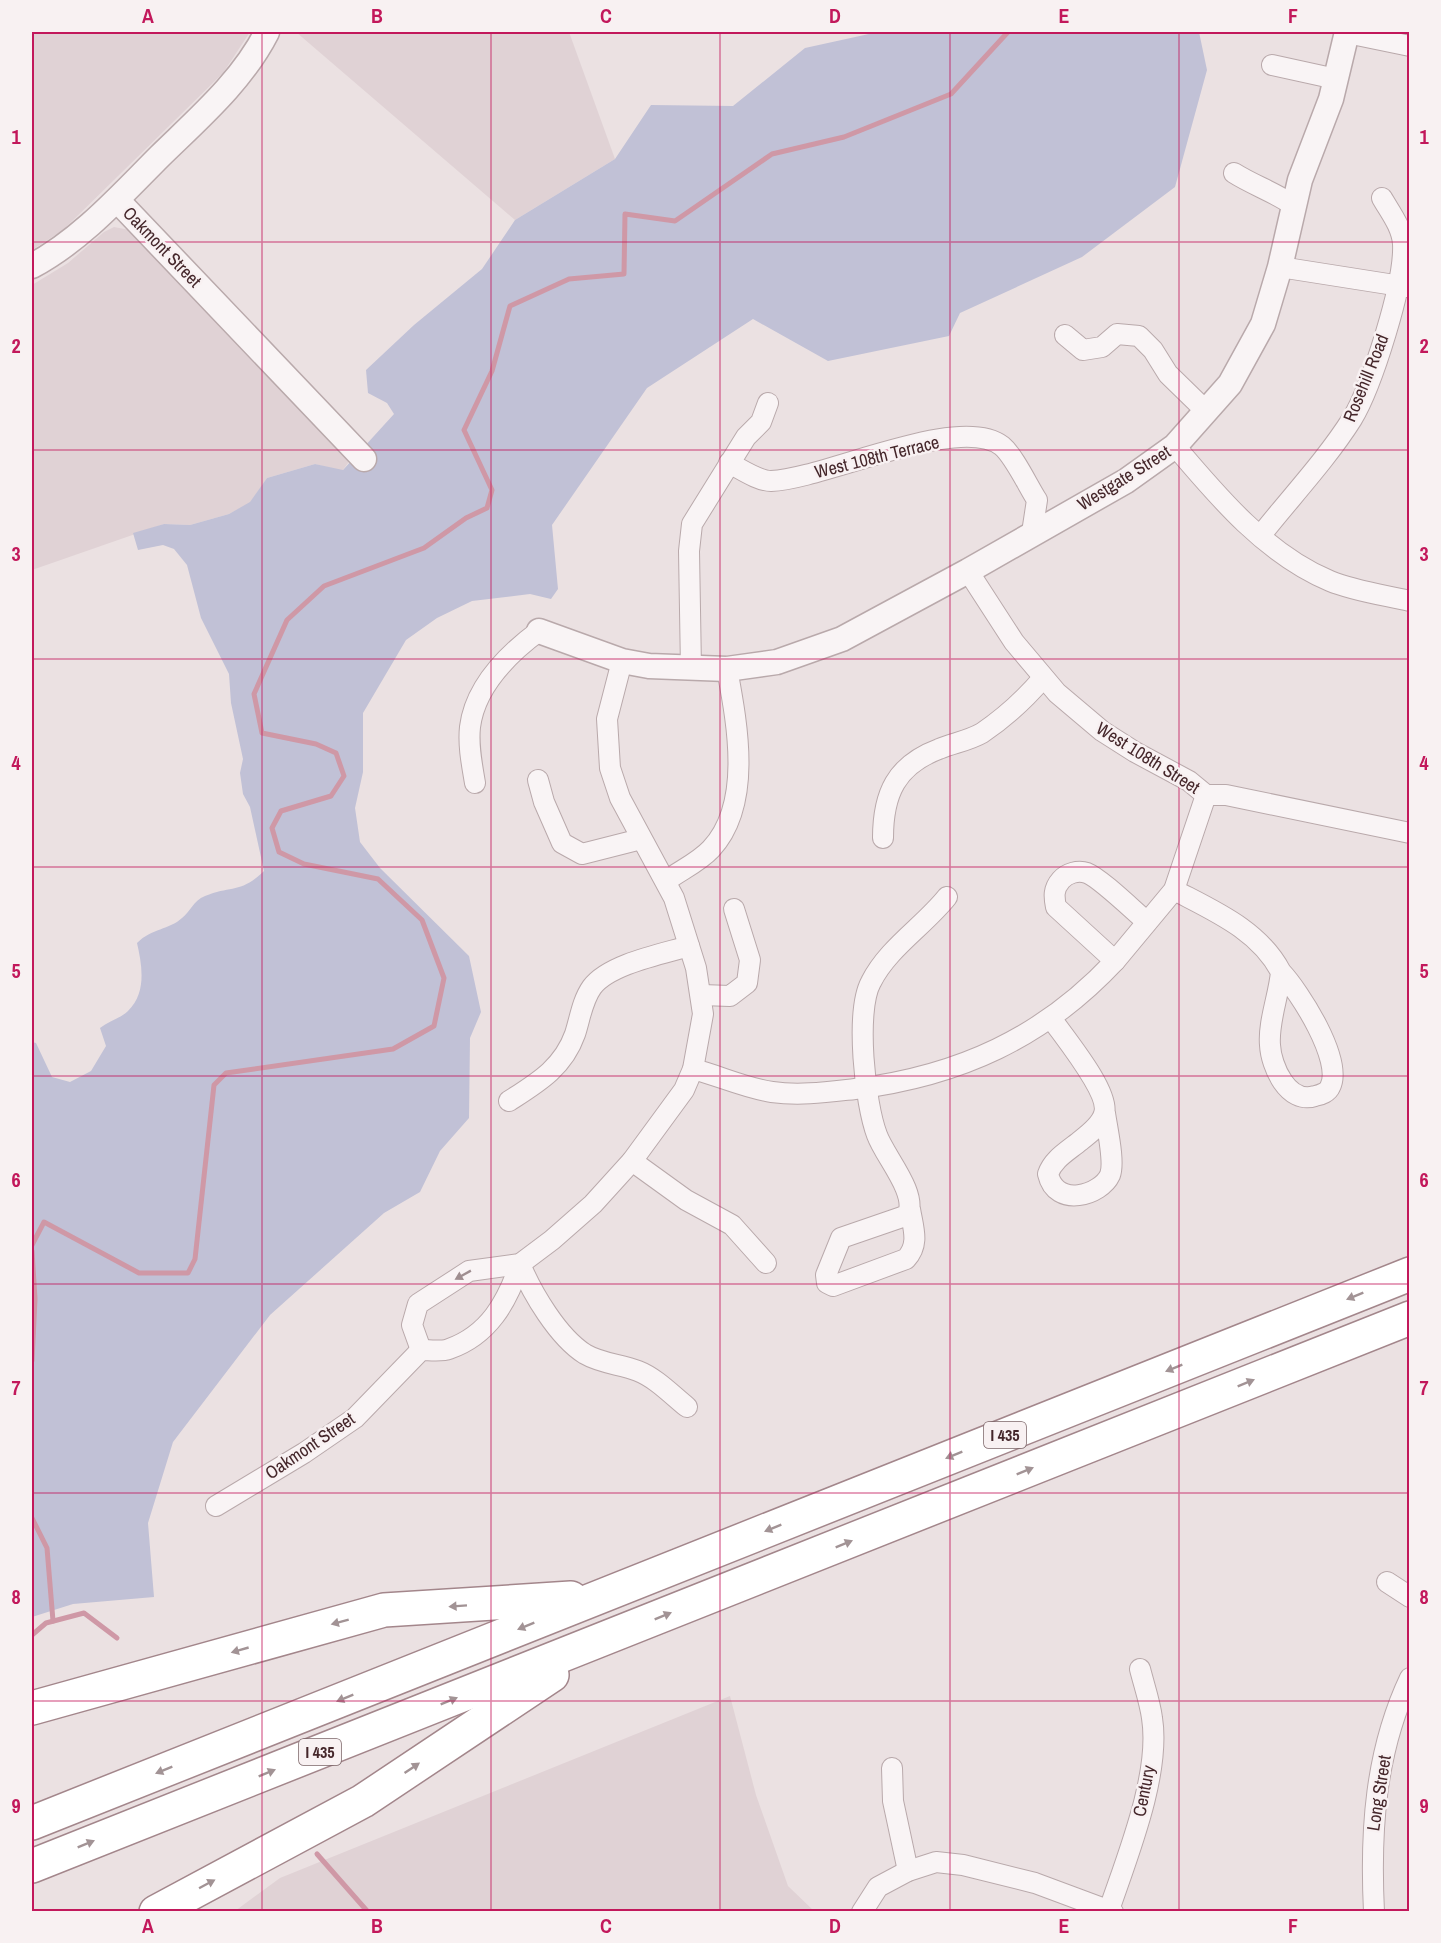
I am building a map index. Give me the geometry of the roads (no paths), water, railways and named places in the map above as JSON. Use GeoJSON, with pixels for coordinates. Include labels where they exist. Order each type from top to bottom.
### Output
{"type":"FeatureCollection","features":[{"type":"Feature","properties":{"kind":"highway","name":"I 435"},"geometry":{"type":"LineString","coordinates":[[32,1823],[1410,1274]]}},
{"type":"Feature","properties":{"kind":"highway","name":"I 435"},"geometry":{"type":"LineString","coordinates":[[32,1866],[1410,1318]]}},
{"type":"Feature","properties":{"kind":"highway"},"geometry":{"type":"LineString","coordinates":[[32,1708],[384,1610],[600,1596]]}},
{"type":"Feature","properties":{"kind":"highway"},"geometry":{"type":"LineString","coordinates":[[156,1911],[363,1800],[609,1637]]}},
{"type":"Feature","properties":{"kind":"street","name":"Oakmont Street"},"geometry":{"type":"LineString","coordinates":[[267,32],[251,62],[229,88],[117,200],[364,459]]}},
{"type":"Feature","properties":{"kind":"street"},"geometry":{"type":"LineString","coordinates":[[1347,32],[1410,46]]}},
{"type":"Feature","properties":{"kind":"street","name":"Westgate Street"},"geometry":{"type":"LineString","coordinates":[[475,783],[470,727],[476,703],[514,650],[539,631],[622,661],[691,669],[727,669],[777,662],[842,639],[968,571],[1126,481],[1175,446],[1230,384],[1263,324],[1280,267],[1293,205],[1336,79],[1347,32]]}},
{"type":"Feature","properties":{"kind":"street"},"geometry":{"type":"LineString","coordinates":[[1272,65],[1336,79]]}},
{"type":"Feature","properties":{"kind":"street"},"geometry":{"type":"LineString","coordinates":[[1234,173],[1250,183],[1272,191],[1293,205]]}},
{"type":"Feature","properties":{"kind":"street","name":"Rosehill Road"},"geometry":{"type":"LineString","coordinates":[[1261,535],[1353,417],[1385,338],[1403,286],[1403,243],[1398,226],[1382,198]]}},
{"type":"Feature","properties":{"kind":"street"},"geometry":{"type":"LineString","coordinates":[[32,266],[80,233],[117,200]]}},
{"type":"Feature","properties":{"kind":"street"},"geometry":{"type":"LineString","coordinates":[[1280,267],[1403,286]]}},
{"type":"Feature","properties":{"kind":"street"},"geometry":{"type":"LineString","coordinates":[[1065,335],[1083,350],[1102,347],[1118,334],[1139,336],[1153,350],[1168,374],[1207,412]]}},
{"type":"Feature","properties":{"kind":"street"},"geometry":{"type":"LineString","coordinates":[[691,669],[689,551],[692,524],[746,437],[760,422],[768,404]]}},
{"type":"Feature","properties":{"kind":"street","name":"West 108th Terrace"},"geometry":{"type":"LineString","coordinates":[[729,463],[769,481],[791,478],[910,445],[936,440],[987,438],[1004,447],[1037,500],[1032,533]]}},
{"type":"Feature","properties":{"kind":"street"},"geometry":{"type":"LineString","coordinates":[[1175,446],[1223,501],[1261,535],[1313,573],[1333,582],[1410,601]]}},
{"type":"Feature","properties":{"kind":"street","name":"West 108th Street"},"geometry":{"type":"LineString","coordinates":[[968,571],[1014,642],[1043,678],[1102,731],[1189,781],[1206,795],[1226,795],[1410,833]]}},
{"type":"Feature","properties":{"kind":"street"},"geometry":{"type":"LineString","coordinates":[[520,1264],[510,1295],[500,1312],[473,1337],[447,1350],[421,1350],[412,1325],[418,1304],[469,1271],[520,1264],[593,1204],[632,1161],[684,1090],[693,1069],[701,1033],[702,995],[688,946],[666,881],[620,798],[607,751],[607,719],[622,661]]}},
{"type":"Feature","properties":{"kind":"street"},"geometry":{"type":"LineString","coordinates":[[666,881],[712,848],[727,823],[734,801],[738,780],[735,721],[727,669]]}},
{"type":"Feature","properties":{"kind":"street"},"geometry":{"type":"LineString","coordinates":[[883,838],[883,811],[890,791],[902,772],[918,758],[981,733],[1031,692],[1043,678]]}},
{"type":"Feature","properties":{"kind":"street"},"geometry":{"type":"LineString","coordinates":[[538,780],[544,802],[562,843],[582,854],[641,839]]}},
{"type":"Feature","properties":{"kind":"street"},"geometry":{"type":"LineString","coordinates":[[693,1069],[734,1083],[773,1092],[800,1094],[868,1087],[937,1073],[968,1062],[1026,1034],[1086,992],[1174,890],[1206,795]]}},
{"type":"Feature","properties":{"kind":"street"},"geometry":{"type":"LineString","coordinates":[[1115,961],[1056,907],[1054,896],[1056,885],[1063,877],[1073,873],[1088,873],[1147,922]]}},
{"type":"Feature","properties":{"kind":"street"},"geometry":{"type":"LineString","coordinates":[[1174,890],[1245,931],[1265,949],[1281,972],[1297,989],[1308,1008],[1330,1060],[1333,1076],[1330,1088],[1323,1094],[1311,1098],[1293,1094],[1283,1082],[1274,1063],[1269,1043],[1281,972]]}},
{"type":"Feature","properties":{"kind":"street"},"geometry":{"type":"LineString","coordinates":[[910,1209],[908,1214],[902,1217],[841,1238],[826,1275],[827,1283],[833,1286],[906,1260],[914,1251],[916,1240],[909,1196],[876,1133],[868,1087],[861,1020],[870,982],[882,965],[947,897]]}},
{"type":"Feature","properties":{"kind":"street"},"geometry":{"type":"LineString","coordinates":[[702,995],[730,996],[747,983],[750,960],[734,909]]}},
{"type":"Feature","properties":{"kind":"street"},"geometry":{"type":"LineString","coordinates":[[508,1101],[560,1065],[574,1037],[583,1005],[593,986],[625,965],[688,946]]}},
{"type":"Feature","properties":{"kind":"street"},"geometry":{"type":"LineString","coordinates":[[1051,1018],[1104,1097],[1105,1113]]}},
{"type":"Feature","properties":{"kind":"street"},"geometry":{"type":"LineString","coordinates":[[632,1161],[678,1195],[732,1225],[766,1263]]}},
{"type":"Feature","properties":{"kind":"street"},"geometry":{"type":"LineString","coordinates":[[520,1264],[532,1292],[570,1341],[585,1353],[606,1363],[639,1371],[687,1407]]}},
{"type":"Feature","properties":{"kind":"street","name":"Oakmont Street"},"geometry":{"type":"LineString","coordinates":[[216,1506],[304,1453],[355,1418],[421,1350]]}},
{"type":"Feature","properties":{"kind":"street"},"geometry":{"type":"LineString","coordinates":[[1387,1582],[1410,1597]]}},
{"type":"Feature","properties":{"kind":"street","name":"Century"},"geometry":{"type":"LineString","coordinates":[[1111,1911],[1138,1822],[1151,1762],[1153,1719],[1140,1669]]}},
{"type":"Feature","properties":{"kind":"street","name":"Long Street"},"geometry":{"type":"LineString","coordinates":[[1374,1911],[1371,1837],[1376,1792],[1388,1736],[1410,1678]]}},
{"type":"Feature","properties":{"kind":"street"},"geometry":{"type":"LineString","coordinates":[[892,1768],[893,1801],[908,1871]]}},
{"type":"Feature","properties":{"kind":"street"},"geometry":{"type":"LineString","coordinates":[[862,1911],[878,1887],[908,1871],[936,1862],[963,1865],[1035,1883],[1111,1911]]}},
{"type":"Feature","properties":{"kind":"waterway"},"geometry":{"type":"LineString","coordinates":[[32,1245],[44,1222],[139,1273],[188,1273],[195,1259],[214,1085],[226,1073],[393,1049],[434,1026],[444,978],[422,920],[378,879],[304,864],[279,852],[272,828],[281,811],[331,796],[344,776],[336,753],[316,744],[262,733],[254,694],[287,620],[324,586],[424,548],[466,518],[487,508],[492,490],[464,430],[492,371],[510,306],[569,279],[624,274],[625,214],[675,221],[772,154],[844,137],[951,94],[1008,32]]}},
{"type":"Feature","properties":{"kind":"waterway"},"geometry":{"type":"LineString","coordinates":[[32,1251],[35,1299],[32,1361]]}},
{"type":"Feature","properties":{"kind":"waterway"},"geometry":{"type":"LineString","coordinates":[[32,1518],[47,1548],[53,1621]]}},
{"type":"Feature","properties":{"kind":"waterway"},"geometry":{"type":"LineString","coordinates":[[32,1635],[46,1623],[84,1613],[117,1638]]}},
{"type":"Feature","properties":{"kind":"waterway"},"geometry":{"type":"LineString","coordinates":[[317,1854],[368,1912]]}}]}
